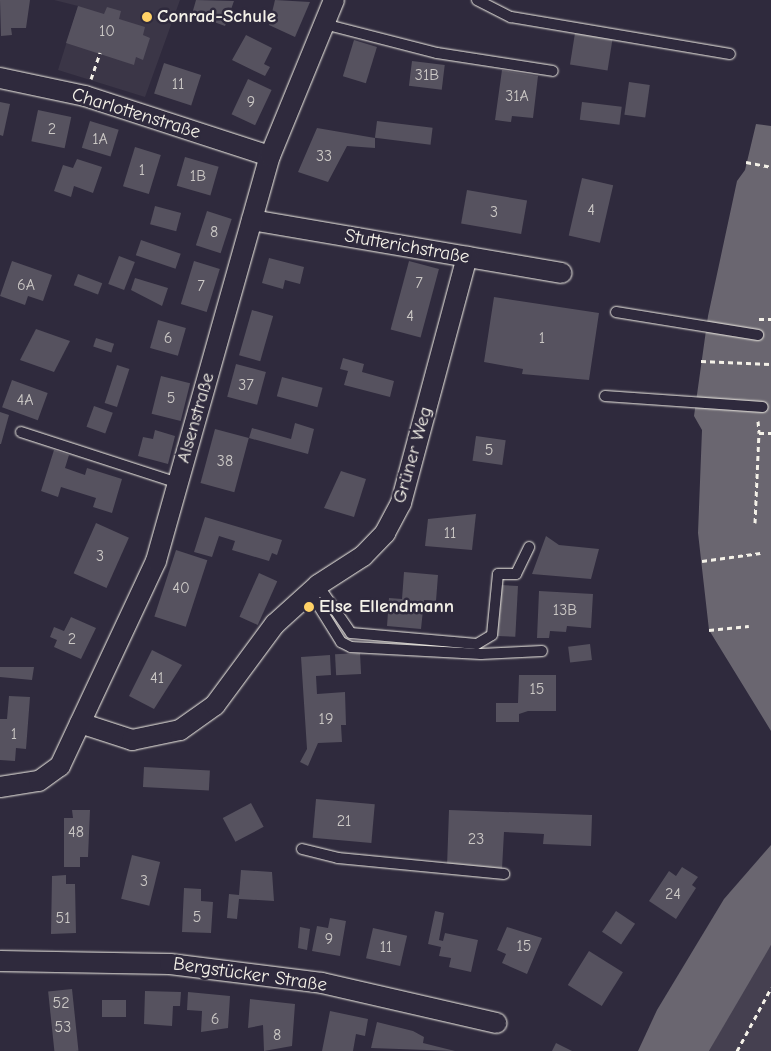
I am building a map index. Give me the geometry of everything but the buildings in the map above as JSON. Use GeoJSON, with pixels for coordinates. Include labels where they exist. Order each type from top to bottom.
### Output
{"type":"FeatureCollection","features":[{"type":"Feature","properties":{"kind":"street","name":"Alsenstraße"},"geometry":{"type":"LineString","coordinates":[[0,787],[51,775],[80,723],[156,561],[270,156],[334,0]]}},
{"type":"Feature","properties":{"kind":"street","name":"Charlottenstraße"},"geometry":{"type":"LineString","coordinates":[[0,78],[85,96],[270,156]]}},
{"type":"Feature","properties":{"kind":"street","name":"Stutterichstraße"},"geometry":{"type":"LineString","coordinates":[[252,220],[562,273]]}},
{"type":"Feature","properties":{"kind":"street","name":"Grüner Weg"},"geometry":{"type":"LineString","coordinates":[[80,723],[132,740],[180,730],[215,705],[275,624],[314,589],[363,556],[385,533],[401,503],[467,257]]}},
{"type":"Feature","properties":{"kind":"street","name":"Bergstücker Straße"},"geometry":{"type":"LineString","coordinates":[[0,961],[170,964],[322,984],[496,1023]]}},
{"type":"Feature","properties":{"kind":"lane"},"geometry":{"type":"LineString","coordinates":[[477,0],[512,17],[730,54]]}},
{"type":"Feature","properties":{"kind":"lane"},"geometry":{"type":"LineString","coordinates":[[324,24],[437,53],[553,71]]}},
{"type":"Feature","properties":{"kind":"lane"},"geometry":{"type":"LineString","coordinates":[[616,312],[758,335]]}},
{"type":"Feature","properties":{"kind":"lane"},"geometry":{"type":"LineString","coordinates":[[605,396],[763,407]]}},
{"type":"Feature","properties":{"kind":"lane"},"geometry":{"type":"LineString","coordinates":[[21,432],[178,483]]}},
{"type":"Feature","properties":{"kind":"lane"},"geometry":{"type":"LineString","coordinates":[[314,589],[351,633],[477,644],[492,635],[498,574],[516,574],[529,547]]}},
{"type":"Feature","properties":{"kind":"lane"},"geometry":{"type":"LineString","coordinates":[[314,589],[341,642],[351,647],[481,654],[542,651]]}},
{"type":"Feature","properties":{"kind":"lane"},"geometry":{"type":"LineString","coordinates":[[302,849],[338,858],[504,874]]}},
{"type":"Feature","properties":{"kind":"path"},"geometry":{"type":"LineString","coordinates":[[85,96],[100,52]]}},
{"type":"Feature","properties":{"kind":"path"},"geometry":{"type":"LineString","coordinates":[[746,162],[771,167]]}},
{"type":"Feature","properties":{"kind":"path"},"geometry":{"type":"LineString","coordinates":[[701,362],[771,364]]}},
{"type":"Feature","properties":{"kind":"path"},"geometry":{"type":"LineString","coordinates":[[755,523],[759,433]]}},
{"type":"Feature","properties":{"kind":"path"},"geometry":{"type":"LineString","coordinates":[[702,561],[760,553]]}},
{"type":"Feature","properties":{"kind":"path"},"geometry":{"type":"LineString","coordinates":[[709,630],[749,626]]}},
{"type":"Feature","properties":{"kind":"path"},"geometry":{"type":"LineString","coordinates":[[737,1051],[771,988]]}},
{"type":"Feature","properties":{"kind":"shaded area"},"geometry":{"type":"Polygon","coordinates":[[[54,0],[180,0],[145,97],[58,70],[78,6],[54,0]]]}},
{"type":"Feature","properties":{"kind":"shaded area"},"geometry":{"type":"Polygon","coordinates":[[[756,124],[771,126],[771,731],[709,630],[698,533],[702,430],[694,416],[708,316],[737,181],[745,170],[756,124]]]}},
{"type":"Feature","properties":{"kind":"shaded area"},"geometry":{"type":"Polygon","coordinates":[[[771,845],[771,945],[709,1051],[638,1051],[657,1010],[724,899],[771,845]]]}},
{"type":"Feature","properties":{"kind":"shaded area"},"geometry":{"type":"Polygon","coordinates":[[[771,945],[771,1051],[709,1051],[759,962],[771,945]]]}},
{"type":"Feature","properties":{"kind":"place","name":"Conrad-Schule"},"geometry":{"type":"Point","coordinates":[147,17]}},
{"type":"Feature","properties":{"kind":"place","name":"Else Ellendmann"},"geometry":{"type":"Point","coordinates":[309,607]}}]}
